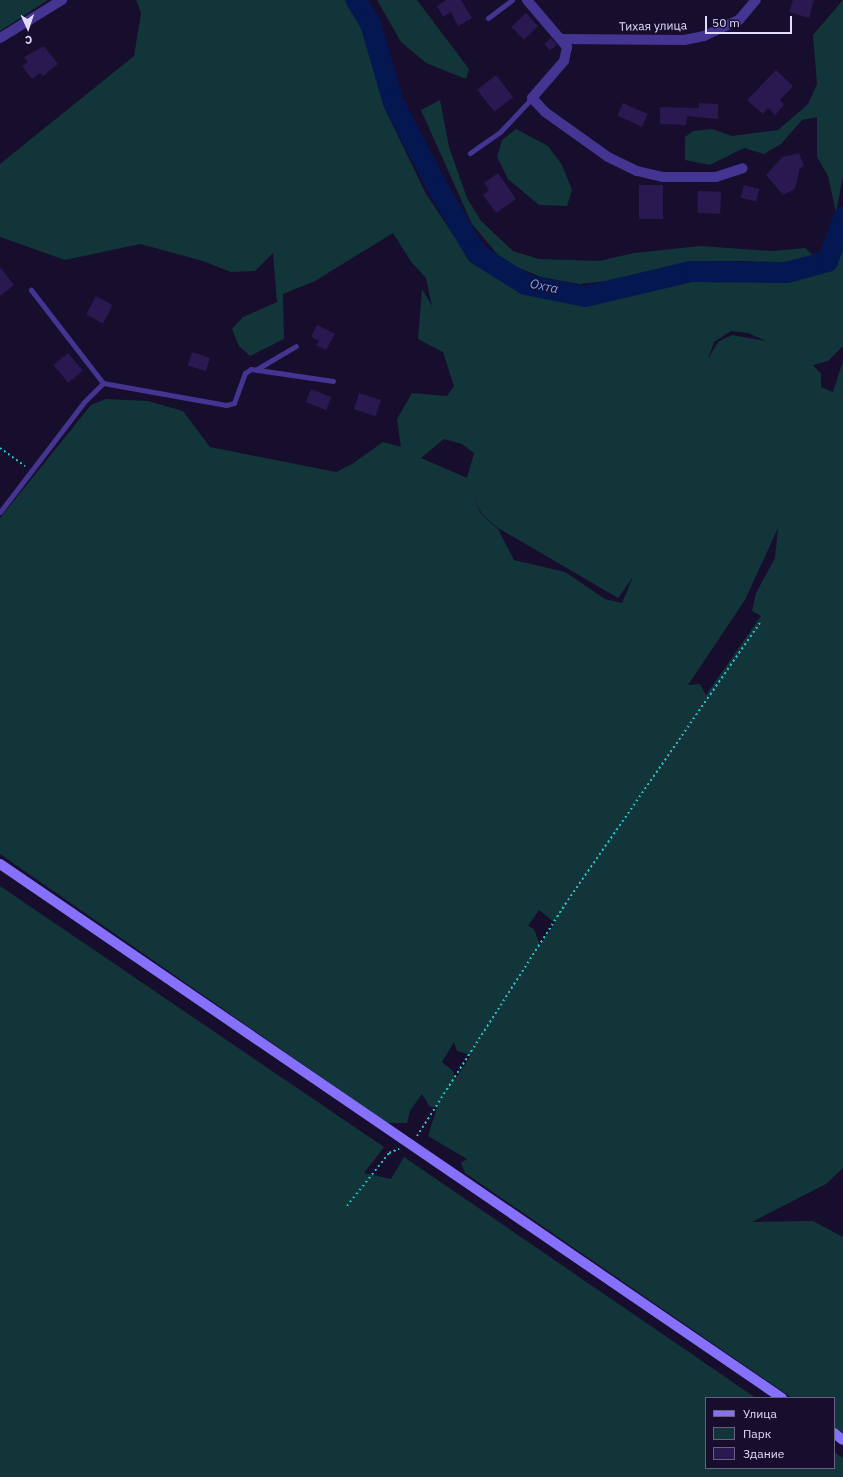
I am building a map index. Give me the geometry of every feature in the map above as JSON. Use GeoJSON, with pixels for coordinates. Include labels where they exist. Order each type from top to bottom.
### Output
{"type":"FeatureCollection","features":[{"type":"Feature","properties":{"kind":"street"},"geometry":{"type":"LineString","coordinates":[[0,38],[62,0]]}},
{"type":"Feature","properties":{"kind":"street"},"geometry":{"type":"LineString","coordinates":[[527,0],[567,47],[564,61],[532,98],[581,139],[608,157],[636,171],[662,177],[716,177],[743,168]]}},
{"type":"Feature","properties":{"kind":"street","name":"Тихая улица"},"geometry":{"type":"LineString","coordinates":[[561,39],[684,40],[704,36],[738,20],[756,0]]}},
{"type":"Feature","properties":{"kind":"street"},"geometry":{"type":"LineString","coordinates":[[0,864],[781,1397]]}},
{"type":"Feature","properties":{"kind":"lane"},"geometry":{"type":"LineString","coordinates":[[488,18],[512,0]]}},
{"type":"Feature","properties":{"kind":"lane"},"geometry":{"type":"LineString","coordinates":[[470,153],[500,132],[532,98]]}},
{"type":"Feature","properties":{"kind":"lane"},"geometry":{"type":"LineString","coordinates":[[32,290],[103,383],[226,405],[234,403],[246,373],[257,369],[296,346]]}},
{"type":"Feature","properties":{"kind":"lane"},"geometry":{"type":"LineString","coordinates":[[257,369],[333,382]]}},
{"type":"Feature","properties":{"kind":"lane"},"geometry":{"type":"LineString","coordinates":[[0,512],[84,402],[103,383]]}},
{"type":"Feature","properties":{"kind":"path"},"geometry":{"type":"LineString","coordinates":[[0,448],[32,471]]}},
{"type":"Feature","properties":{"kind":"path"},"geometry":{"type":"LineString","coordinates":[[347,1206],[388,1153],[410,1144],[568,900],[760,623]]}},
{"type":"Feature","properties":{"kind":"green space"},"geometry":{"type":"Polygon","coordinates":[[[0,0],[48,0],[0,31],[0,0]]]}},
{"type":"Feature","properties":{"kind":"green space"},"geometry":{"type":"Polygon","coordinates":[[[136,0],[345,0],[362,30],[385,109],[426,194],[472,263],[522,293],[585,302],[700,279],[808,278],[831,265],[843,244],[843,346],[828,361],[813,365],[821,374],[821,387],[833,392],[843,361],[843,1168],[826,1184],[752,1222],[813,1221],[843,1237],[843,1433],[835,1428],[835,1397],[791,1397],[465,1173],[461,1163],[467,1159],[428,1136],[437,1108],[430,1107],[422,1094],[410,1111],[407,1123],[387,1123],[0,854],[0,518],[91,405],[106,399],[148,401],[183,411],[210,447],[336,472],[352,464],[383,442],[401,447],[397,419],[412,393],[447,396],[454,386],[443,352],[418,339],[422,289],[432,306],[426,278],[412,263],[393,233],[315,281],[283,294],[284,339],[250,356],[239,346],[232,329],[243,317],[277,302],[273,253],[255,271],[231,272],[203,261],[140,244],[65,260],[0,237],[0,164],[134,56],[141,13],[136,0]],[[731,331],[714,342],[708,359],[718,342],[732,335],[766,341],[748,333],[731,331]],[[444,439],[421,458],[467,478],[474,453],[462,444],[444,439]],[[474,499],[481,514],[498,529],[514,560],[565,572],[605,599],[622,603],[633,577],[618,598],[498,528],[482,514],[474,499]],[[778,528],[745,600],[688,685],[700,684],[706,695],[761,616],[752,611],[756,593],[775,558],[778,528]],[[539,910],[528,926],[534,929],[540,945],[555,923],[539,910]],[[454,1042],[442,1062],[453,1071],[455,1080],[471,1055],[457,1051],[454,1042]]]}},
{"type":"Feature","properties":{"kind":"green space"},"geometry":{"type":"Polygon","coordinates":[[[377,0],[417,0],[469,69],[466,79],[426,63],[401,42],[377,0]]]}},
{"type":"Feature","properties":{"kind":"green space"},"geometry":{"type":"Polygon","coordinates":[[[843,0],[843,175],[836,213],[828,176],[817,157],[817,117],[802,120],[781,144],[764,154],[744,148],[710,165],[685,160],[685,137],[693,131],[712,129],[732,136],[778,130],[808,104],[817,84],[813,35],[843,0]]]}},
{"type":"Feature","properties":{"kind":"green space"},"geometry":{"type":"Polygon","coordinates":[[[440,100],[449,147],[467,198],[481,221],[513,251],[539,259],[599,261],[634,253],[700,246],[772,251],[805,248],[813,255],[792,265],[748,261],[691,261],[619,280],[579,284],[541,277],[504,262],[472,224],[421,110],[440,100]]]}},
{"type":"Feature","properties":{"kind":"green space"},"geometry":{"type":"Polygon","coordinates":[[[516,129],[548,146],[562,165],[572,190],[567,206],[539,205],[508,179],[497,157],[502,140],[516,129]]]}},
{"type":"Feature","properties":{"kind":"green space"},"geometry":{"type":"Polygon","coordinates":[[[0,886],[384,1147],[364,1173],[391,1179],[404,1157],[755,1397],[705,1397],[705,1469],[835,1469],[835,1453],[843,1458],[843,1477],[0,1477],[0,886]]]}},
{"type":"Feature","properties":{"kind":"building"},"geometry":{"type":"Polygon","coordinates":[[[446,0],[461,0],[472,18],[458,26],[451,12],[443,17],[437,6],[446,0]]]}},
{"type":"Feature","properties":{"kind":"building"},"geometry":{"type":"Polygon","coordinates":[[[793,0],[814,0],[809,18],[789,12],[793,0]]]}},
{"type":"Feature","properties":{"kind":"building"},"geometry":{"type":"Polygon","coordinates":[[[526,13],[538,26],[524,40],[511,27],[526,13]]]}},
{"type":"Feature","properties":{"kind":"building"},"geometry":{"type":"Polygon","coordinates":[[[551,38],[557,45],[550,51],[544,44],[551,38]]]}},
{"type":"Feature","properties":{"kind":"building"},"geometry":{"type":"Polygon","coordinates":[[[44,46],[58,64],[43,76],[40,73],[32,79],[22,66],[28,62],[24,57],[44,46]]]}},
{"type":"Feature","properties":{"kind":"building"},"geometry":{"type":"Polygon","coordinates":[[[776,70],[793,86],[780,100],[784,105],[775,115],[768,108],[763,114],[747,100],[776,70]]]}},
{"type":"Feature","properties":{"kind":"building"},"geometry":{"type":"Polygon","coordinates":[[[496,75],[513,97],[494,112],[477,90],[496,75]]]}},
{"type":"Feature","properties":{"kind":"building"},"geometry":{"type":"Polygon","coordinates":[[[623,103],[648,114],[642,127],[617,116],[623,103]]]}},
{"type":"Feature","properties":{"kind":"building"},"geometry":{"type":"Polygon","coordinates":[[[699,103],[718,104],[718,119],[687,116],[686,125],[660,124],[660,107],[699,108],[699,103]]]}},
{"type":"Feature","properties":{"kind":"building"},"geometry":{"type":"Polygon","coordinates":[[[799,153],[804,166],[800,168],[795,189],[783,195],[766,175],[782,157],[799,153]]]}},
{"type":"Feature","properties":{"kind":"building"},"geometry":{"type":"Polygon","coordinates":[[[498,173],[516,199],[496,213],[483,195],[489,190],[484,183],[498,173]]]}},
{"type":"Feature","properties":{"kind":"building"},"geometry":{"type":"Polygon","coordinates":[[[639,185],[663,185],[663,219],[639,219],[639,185]]]}},
{"type":"Feature","properties":{"kind":"building"},"geometry":{"type":"Polygon","coordinates":[[[744,185],[759,189],[756,202],[741,198],[744,185]]]}},
{"type":"Feature","properties":{"kind":"building"},"geometry":{"type":"Polygon","coordinates":[[[698,191],[721,192],[720,214],[697,213],[698,191]]]}},
{"type":"Feature","properties":{"kind":"building"},"geometry":{"type":"Polygon","coordinates":[[[0,267],[14,285],[0,296],[0,267]]]}},
{"type":"Feature","properties":{"kind":"building"},"geometry":{"type":"Polygon","coordinates":[[[96,296],[113,305],[103,323],[86,315],[96,296]]]}},
{"type":"Feature","properties":{"kind":"building"},"geometry":{"type":"Polygon","coordinates":[[[317,325],[335,334],[326,350],[316,345],[319,341],[311,337],[317,325]]]}},
{"type":"Feature","properties":{"kind":"building"},"geometry":{"type":"Polygon","coordinates":[[[192,352],[210,358],[206,371],[188,365],[192,352]]]}},
{"type":"Feature","properties":{"kind":"building"},"geometry":{"type":"Polygon","coordinates":[[[68,353],[83,371],[68,383],[53,365],[68,353]]]}},
{"type":"Feature","properties":{"kind":"building"},"geometry":{"type":"Polygon","coordinates":[[[311,389],[331,397],[326,410],[306,402],[311,389]]]}},
{"type":"Feature","properties":{"kind":"building"},"geometry":{"type":"Polygon","coordinates":[[[359,393],[381,400],[376,416],[354,409],[359,393]]]}},
{"type":"Feature","properties":{"kind":"waterway","name":"Охта"},"geometry":{"type":"LineString","coordinates":[[356,0],[370,23],[393,102],[437,187],[476,253],[525,284],[585,296],[690,271],[786,272],[827,261],[843,217]]}}]}
